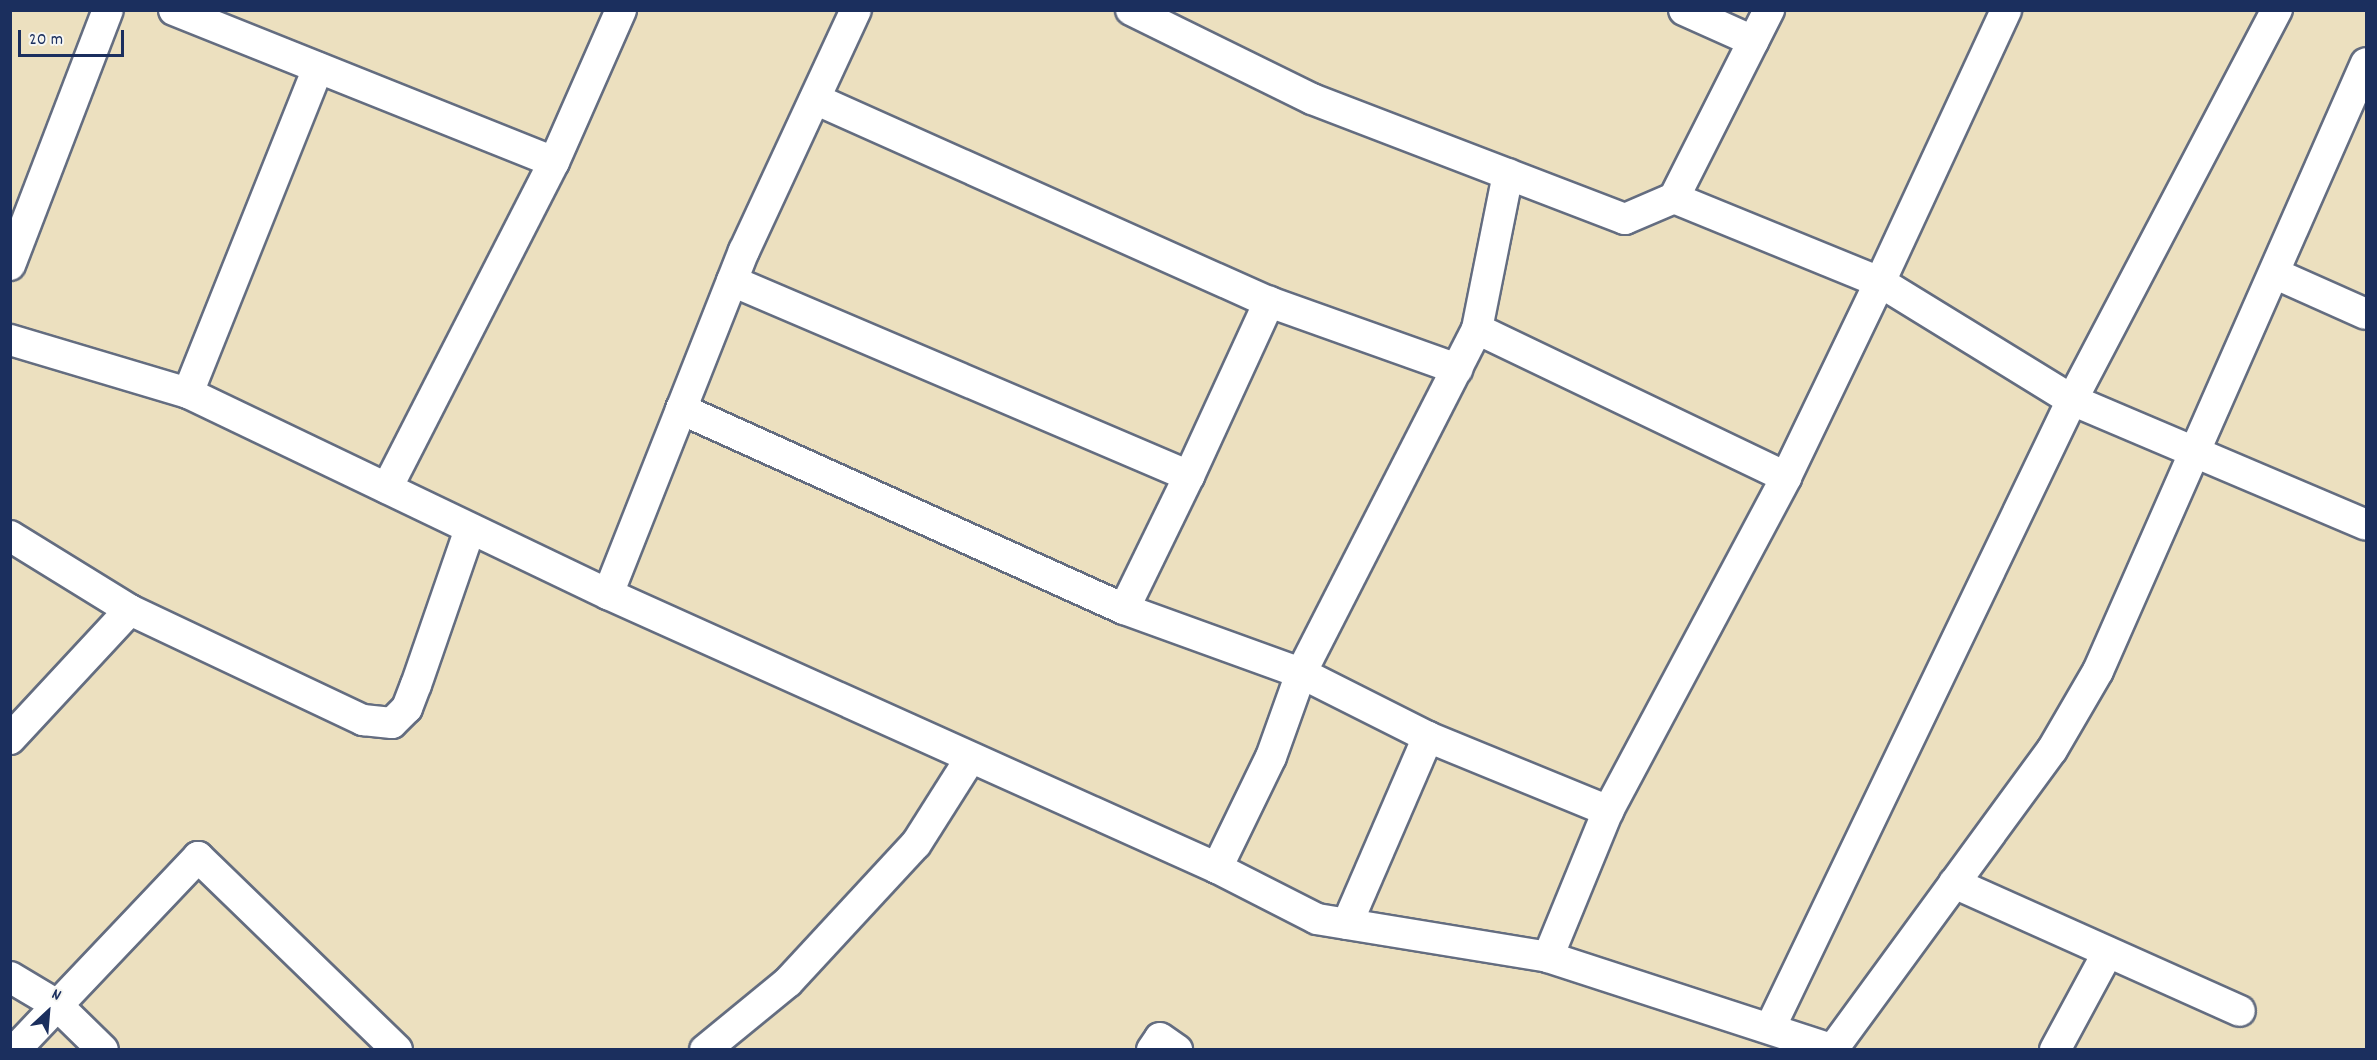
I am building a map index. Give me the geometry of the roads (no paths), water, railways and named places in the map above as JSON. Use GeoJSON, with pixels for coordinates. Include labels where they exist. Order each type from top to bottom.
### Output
{"type":"FeatureCollection","features":[{"type":"Feature","properties":{"kind":"street"},"geometry":{"type":"LineString","coordinates":[[10,265],[108,10]]}},
{"type":"Feature","properties":{"kind":"street"},"geometry":{"type":"LineString","coordinates":[[174,10],[554,162]]}},
{"type":"Feature","properties":{"kind":"street"},"geometry":{"type":"LineString","coordinates":[[387,488],[554,162],[621,10]]}},
{"type":"Feature","properties":{"kind":"street"},"geometry":{"type":"LineString","coordinates":[[608,594],[732,281],[856,10]]}},
{"type":"Feature","properties":{"kind":"street"},"geometry":{"type":"LineString","coordinates":[[1131,10],[1312,99],[1625,219],[1674,198],[1768,10]]}},
{"type":"Feature","properties":{"kind":"street"},"geometry":{"type":"LineString","coordinates":[[1684,10],[1753,41]]}},
{"type":"Feature","properties":{"kind":"street"},"geometry":{"type":"LineString","coordinates":[[1548,957],[1608,811],[1786,477],[1880,282],[2006,10]]}},
{"type":"Feature","properties":{"kind":"street"},"geometry":{"type":"LineString","coordinates":[[1770,1028],[2072,400],[2277,10]]}},
{"type":"Feature","properties":{"kind":"street"},"geometry":{"type":"LineString","coordinates":[[10,340],[188,393],[608,594],[970,759],[1217,868],[1317,919],[1548,957],[1834,1049],[2072,719],[2199,454],[2367,63]]}},
{"type":"Feature","properties":{"kind":"street"},"geometry":{"type":"LineString","coordinates":[[188,393],[318,68]]}},
{"type":"Feature","properties":{"kind":"street"},"geometry":{"type":"LineString","coordinates":[[815,99],[1269,302],[1457,369]]}},
{"type":"Feature","properties":{"kind":"street"},"geometry":{"type":"LineString","coordinates":[[1217,868],[1271,757],[1301,673],[1478,329],[1508,174]]}},
{"type":"Feature","properties":{"kind":"street"},"geometry":{"type":"LineString","coordinates":[[1674,198],[1880,282],[2072,400],[2367,525]]}},
{"type":"Feature","properties":{"kind":"street"},"geometry":{"type":"LineString","coordinates":[[2276,274],[2367,314]]}},
{"type":"Feature","properties":{"kind":"street"},"geometry":{"type":"LineString","coordinates":[[732,281],[1188,476]]}},
{"type":"Feature","properties":{"kind":"street"},"geometry":{"type":"LineString","coordinates":[[1124,609],[1269,302]]}},
{"type":"Feature","properties":{"kind":"street"},"geometry":{"type":"LineString","coordinates":[[1478,329],[1786,477]]}},
{"type":"Feature","properties":{"kind":"street"},"geometry":{"type":"LineString","coordinates":[[681,410],[1124,609],[1301,673],[1428,737],[1608,811]]}},
{"type":"Feature","properties":{"kind":"street"},"geometry":{"type":"LineString","coordinates":[[10,536],[130,610],[363,720],[392,723],[413,693],[470,529]]}},
{"type":"Feature","properties":{"kind":"street"},"geometry":{"type":"LineString","coordinates":[[10,739],[130,610]]}},
{"type":"Feature","properties":{"kind":"street"},"geometry":{"type":"LineString","coordinates":[[1347,924],[1428,737]]}},
{"type":"Feature","properties":{"kind":"street"},"geometry":{"type":"LineString","coordinates":[[705,1050],[788,982],[916,844],[970,759]]}},
{"type":"Feature","properties":{"kind":"street"},"geometry":{"type":"LineString","coordinates":[[15,1050],[198,857],[397,1050]]}},
{"type":"Feature","properties":{"kind":"street"},"geometry":{"type":"LineString","coordinates":[[1954,883],[2240,1011]]}},
{"type":"Feature","properties":{"kind":"street"},"geometry":{"type":"LineString","coordinates":[[2055,1050],[2108,952]]}},
{"type":"Feature","properties":{"kind":"street"},"geometry":{"type":"LineString","coordinates":[[10,977],[57,1005],[103,1050]]}},
{"type":"Feature","properties":{"kind":"street"},"geometry":{"type":"LineString","coordinates":[[1152,1050],[1160,1038],[1177,1050]]}}]}
